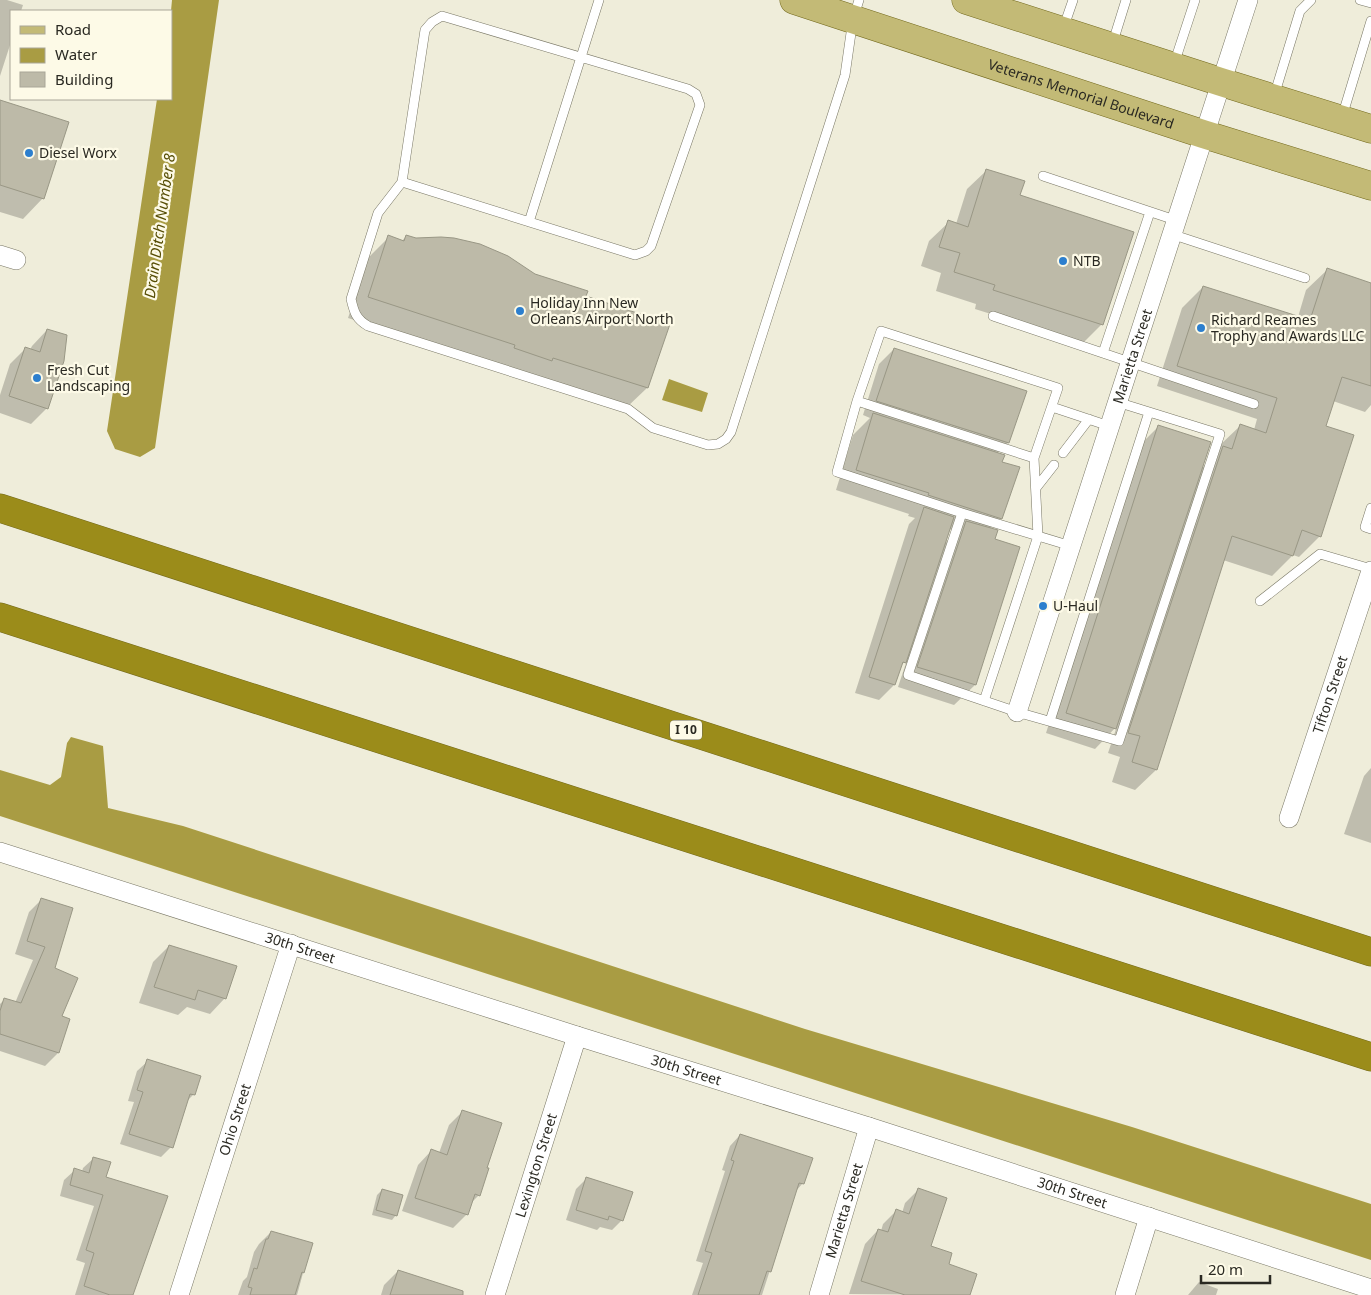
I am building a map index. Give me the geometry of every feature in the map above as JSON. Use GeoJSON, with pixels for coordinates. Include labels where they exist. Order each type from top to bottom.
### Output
{"type":"FeatureCollection","features":[{"type":"Feature","properties":{"kind":"highway","name":"I 10"},"geometry":{"type":"LineString","coordinates":[[0,508],[1371,952]]}},
{"type":"Feature","properties":{"kind":"highway"},"geometry":{"type":"LineString","coordinates":[[0,617],[1371,1057]]}},
{"type":"Feature","properties":{"kind":"main road","name":"Veterans Memorial Boulevard"},"geometry":{"type":"LineString","coordinates":[[794,0],[856,10],[1203,134],[1371,186]]}},
{"type":"Feature","properties":{"kind":"main road"},"geometry":{"type":"LineString","coordinates":[[966,0],[1274,99],[1371,128]]}},
{"type":"Feature","properties":{"kind":"street","name":"Marietta Street"},"geometry":{"type":"LineString","coordinates":[[1017,712],[1248,0]]}},
{"type":"Feature","properties":{"kind":"street","name":"Tifton Street"},"geometry":{"type":"LineString","coordinates":[[1289,818],[1371,570]]}},
{"type":"Feature","properties":{"kind":"street","name":"30th Street"},"geometry":{"type":"LineString","coordinates":[[1,855],[291,944],[1371,1289]]}},
{"type":"Feature","properties":{"kind":"street","name":"Ohio Street"},"geometry":{"type":"LineString","coordinates":[[179,1295],[291,944]]}},
{"type":"Feature","properties":{"kind":"street","name":"Lexington Street"},"geometry":{"type":"LineString","coordinates":[[495,1295],[577,1036]]}},
{"type":"Feature","properties":{"kind":"street","name":"Marietta Street"},"geometry":{"type":"LineString","coordinates":[[819,1295],[868,1127]]}},
{"type":"Feature","properties":{"kind":"street"},"geometry":{"type":"LineString","coordinates":[[1125,1295],[1149,1218]]}},
{"type":"Feature","properties":{"kind":"lane"},"geometry":{"type":"LineString","coordinates":[[529,222],[599,0]]}},
{"type":"Feature","properties":{"kind":"lane"},"geometry":{"type":"LineString","coordinates":[[1062,31],[1072,0]]}},
{"type":"Feature","properties":{"kind":"lane"},"geometry":{"type":"LineString","coordinates":[[1111,47],[1126,0]]}},
{"type":"Feature","properties":{"kind":"lane"},"geometry":{"type":"LineString","coordinates":[[1173,67],[1194,0]]}},
{"type":"Feature","properties":{"kind":"lane"},"geometry":{"type":"LineString","coordinates":[[1274,99],[1300,11],[1311,0]]}},
{"type":"Feature","properties":{"kind":"lane"},"geometry":{"type":"LineString","coordinates":[[1360,0],[1371,3]]}},
{"type":"Feature","properties":{"kind":"lane"},"geometry":{"type":"LineString","coordinates":[[402,182],[634,255],[646,251],[651,246],[700,105],[696,94],[688,89],[442,16],[432,22],[425,30],[402,182],[378,213],[351,299],[354,313],[360,321],[368,326],[628,409],[654,428],[708,445],[718,444],[726,439],[731,432],[846,75],[856,10]]}},
{"type":"Feature","properties":{"kind":"lane"},"geometry":{"type":"LineString","coordinates":[[1342,119],[1371,21]]}},
{"type":"Feature","properties":{"kind":"lane"},"geometry":{"type":"LineString","coordinates":[[1043,176],[1150,212],[1173,227],[1305,278]]}},
{"type":"Feature","properties":{"kind":"lane"},"geometry":{"type":"LineString","coordinates":[[1103,353],[1150,212]]}},
{"type":"Feature","properties":{"kind":"lane"},"geometry":{"type":"LineString","coordinates":[[993,316],[1254,404]]}},
{"type":"Feature","properties":{"kind":"lane"},"geometry":{"type":"LineString","coordinates":[[984,701],[1038,536],[1034,458],[1058,388],[881,331],[857,400],[837,472],[962,513],[1038,536],[1071,546]]}},
{"type":"Feature","properties":{"kind":"lane"},"geometry":{"type":"LineString","coordinates":[[857,400],[1034,458]]}},
{"type":"Feature","properties":{"kind":"lane"},"geometry":{"type":"LineString","coordinates":[[962,513],[908,675],[1017,712],[1119,741],[1220,434],[1117,402]]}},
{"type":"Feature","properties":{"kind":"lane"},"geometry":{"type":"LineString","coordinates":[[1052,407],[1110,426]]}},
{"type":"Feature","properties":{"kind":"lane"},"geometry":{"type":"LineString","coordinates":[[1050,721],[1149,412]]}},
{"type":"Feature","properties":{"kind":"lane"},"geometry":{"type":"LineString","coordinates":[[1063,453],[1089,420]]}},
{"type":"Feature","properties":{"kind":"lane"},"geometry":{"type":"LineString","coordinates":[[1036,488],[1054,465]]}},
{"type":"Feature","properties":{"kind":"lane"},"geometry":{"type":"LineString","coordinates":[[1371,508],[1365,527],[1371,529]]}},
{"type":"Feature","properties":{"kind":"lane"},"geometry":{"type":"LineString","coordinates":[[1260,601],[1320,554],[1371,570]]}},
{"type":"Feature","properties":{"kind":"water","name":"Drain Ditch Number 8"},"geometry":{"type":"Polygon","coordinates":[[[172,0],[219,0],[155,448],[140,457],[115,449],[107,431],[157,100],[172,100],[172,0]]]}},
{"type":"Feature","properties":{"kind":"water"},"geometry":{"type":"Polygon","coordinates":[[[669,379],[708,393],[702,412],[662,400],[669,379]]]}},
{"type":"Feature","properties":{"kind":"water"},"geometry":{"type":"Polygon","coordinates":[[[71,737],[103,746],[108,808],[183,826],[805,1029],[1132,1127],[1371,1204],[1371,1260],[0,816],[0,770],[50,785],[61,777],[67,743],[71,737]]]}},
{"type":"Feature","properties":{"kind":"building","name":"Diesel Worx"},"geometry":{"type":"Polygon","coordinates":[[[0,100],[69,122],[44,199],[0,185],[0,100]]]}},
{"type":"Feature","properties":{"kind":"building","name":"NTB"},"geometry":{"type":"Polygon","coordinates":[[[986,169],[1025,181],[1020,195],[1134,232],[1103,325],[993,290],[995,285],[954,272],[960,253],[939,247],[948,220],[968,227],[986,169]]]}},
{"type":"Feature","properties":{"kind":"building","name":"Holiday Inn New Orleans Airport North"},"geometry":{"type":"Polygon","coordinates":[[[388,235],[404,241],[406,235],[416,238],[454,238],[480,244],[508,256],[535,274],[588,291],[586,296],[670,324],[648,388],[553,358],[552,361],[514,348],[515,345],[368,297],[388,235]]]}},
{"type":"Feature","properties":{"kind":"building"},"geometry":{"type":"Polygon","coordinates":[[[1327,268],[1371,283],[1371,386],[1342,377],[1326,426],[1354,435],[1321,537],[1302,530],[1293,556],[1232,536],[1157,770],[1132,762],[1140,736],[1128,733],[1223,446],[1232,449],[1240,424],[1266,433],[1277,398],[1177,366],[1203,286],[1310,320],[1327,268]]]}},
{"type":"Feature","properties":{"kind":"building","name":"Fresh Cut Landscaping"},"geometry":{"type":"Polygon","coordinates":[[[47,329],[67,335],[64,361],[48,409],[9,396],[25,347],[40,352],[47,329]]]}},
{"type":"Feature","properties":{"kind":"building"},"geometry":{"type":"Polygon","coordinates":[[[894,348],[1027,391],[1009,443],[876,401],[894,348]]]}},
{"type":"Feature","properties":{"kind":"building"},"geometry":{"type":"Polygon","coordinates":[[[873,413],[1005,455],[1002,462],[1020,467],[1002,519],[856,470],[873,413]]]}},
{"type":"Feature","properties":{"kind":"building"},"geometry":{"type":"Polygon","coordinates":[[[1158,425],[1211,442],[1116,729],[1066,713],[1158,425]]]}},
{"type":"Feature","properties":{"kind":"building"},"geometry":{"type":"Polygon","coordinates":[[[924,507],[954,517],[906,663],[903,662],[895,685],[869,677],[924,507]]]}},
{"type":"Feature","properties":{"kind":"building"},"geometry":{"type":"Polygon","coordinates":[[[966,521],[998,530],[995,539],[1020,547],[976,685],[917,667],[966,521]]]}},
{"type":"Feature","properties":{"kind":"building"},"geometry":{"type":"Polygon","coordinates":[[[41,898],[73,908],[55,968],[78,978],[62,1016],[70,1019],[59,1053],[0,1034],[0,1011],[4,998],[21,1003],[45,947],[27,941],[41,898]]]}},
{"type":"Feature","properties":{"kind":"building"},"geometry":{"type":"Polygon","coordinates":[[[169,945],[237,966],[226,999],[198,990],[195,1000],[154,987],[169,945]]]}},
{"type":"Feature","properties":{"kind":"building"},"geometry":{"type":"Polygon","coordinates":[[[147,1059],[201,1076],[195,1095],[190,1094],[173,1148],[129,1134],[143,1092],[137,1090],[147,1059]]]}},
{"type":"Feature","properties":{"kind":"building"},"geometry":{"type":"Polygon","coordinates":[[[462,1110],[502,1123],[480,1196],[475,1194],[468,1215],[415,1198],[431,1149],[447,1155],[462,1110]]]}},
{"type":"Feature","properties":{"kind":"building"},"geometry":{"type":"Polygon","coordinates":[[[740,1134],[813,1158],[804,1184],[799,1183],[771,1272],[767,1271],[759,1295],[698,1295],[712,1253],[705,1251],[734,1161],[731,1160],[740,1134]]]}},
{"type":"Feature","properties":{"kind":"building"},"geometry":{"type":"Polygon","coordinates":[[[93,1157],[111,1162],[106,1177],[168,1196],[133,1295],[110,1295],[84,1286],[94,1253],[86,1250],[103,1195],[70,1185],[74,1168],[89,1173],[93,1157]]]}},
{"type":"Feature","properties":{"kind":"building"},"geometry":{"type":"Polygon","coordinates":[[[586,1177],[633,1192],[623,1221],[609,1216],[608,1220],[576,1210],[586,1177]]]}},
{"type":"Feature","properties":{"kind":"building"},"geometry":{"type":"Polygon","coordinates":[[[918,1188],[947,1198],[931,1246],[952,1253],[949,1264],[977,1274],[970,1295],[905,1295],[861,1281],[878,1229],[888,1232],[896,1209],[909,1214],[918,1188]]]}},
{"type":"Feature","properties":{"kind":"building"},"geometry":{"type":"Polygon","coordinates":[[[382,1189],[403,1195],[397,1216],[376,1210],[382,1189]]]}},
{"type":"Feature","properties":{"kind":"building"},"geometry":{"type":"Polygon","coordinates":[[[271,1231],[313,1243],[295,1295],[250,1295],[252,1288],[248,1287],[254,1268],[257,1269],[266,1239],[268,1239],[271,1231]]]}},
{"type":"Feature","properties":{"kind":"building"},"geometry":{"type":"Polygon","coordinates":[[[398,1270],[463,1291],[463,1295],[390,1295],[398,1270]]]}},
{"type":"Feature","properties":{"kind":"place","name":"Diesel Worx"},"geometry":{"type":"Point","coordinates":[29,153]}},
{"type":"Feature","properties":{"kind":"place","name":"NTB"},"geometry":{"type":"Point","coordinates":[1063,261]}},
{"type":"Feature","properties":{"kind":"place","name":"Holiday Inn New Orleans Airport North"},"geometry":{"type":"Point","coordinates":[520,311]}},
{"type":"Feature","properties":{"kind":"place","name":"Richard Reames Trophy and Awards LLC"},"geometry":{"type":"Point","coordinates":[1201,328]}},
{"type":"Feature","properties":{"kind":"place","name":"Fresh Cut Landscaping"},"geometry":{"type":"Point","coordinates":[37,378]}},
{"type":"Feature","properties":{"kind":"place","name":"U-Haul"},"geometry":{"type":"Point","coordinates":[1043,606]}}]}
